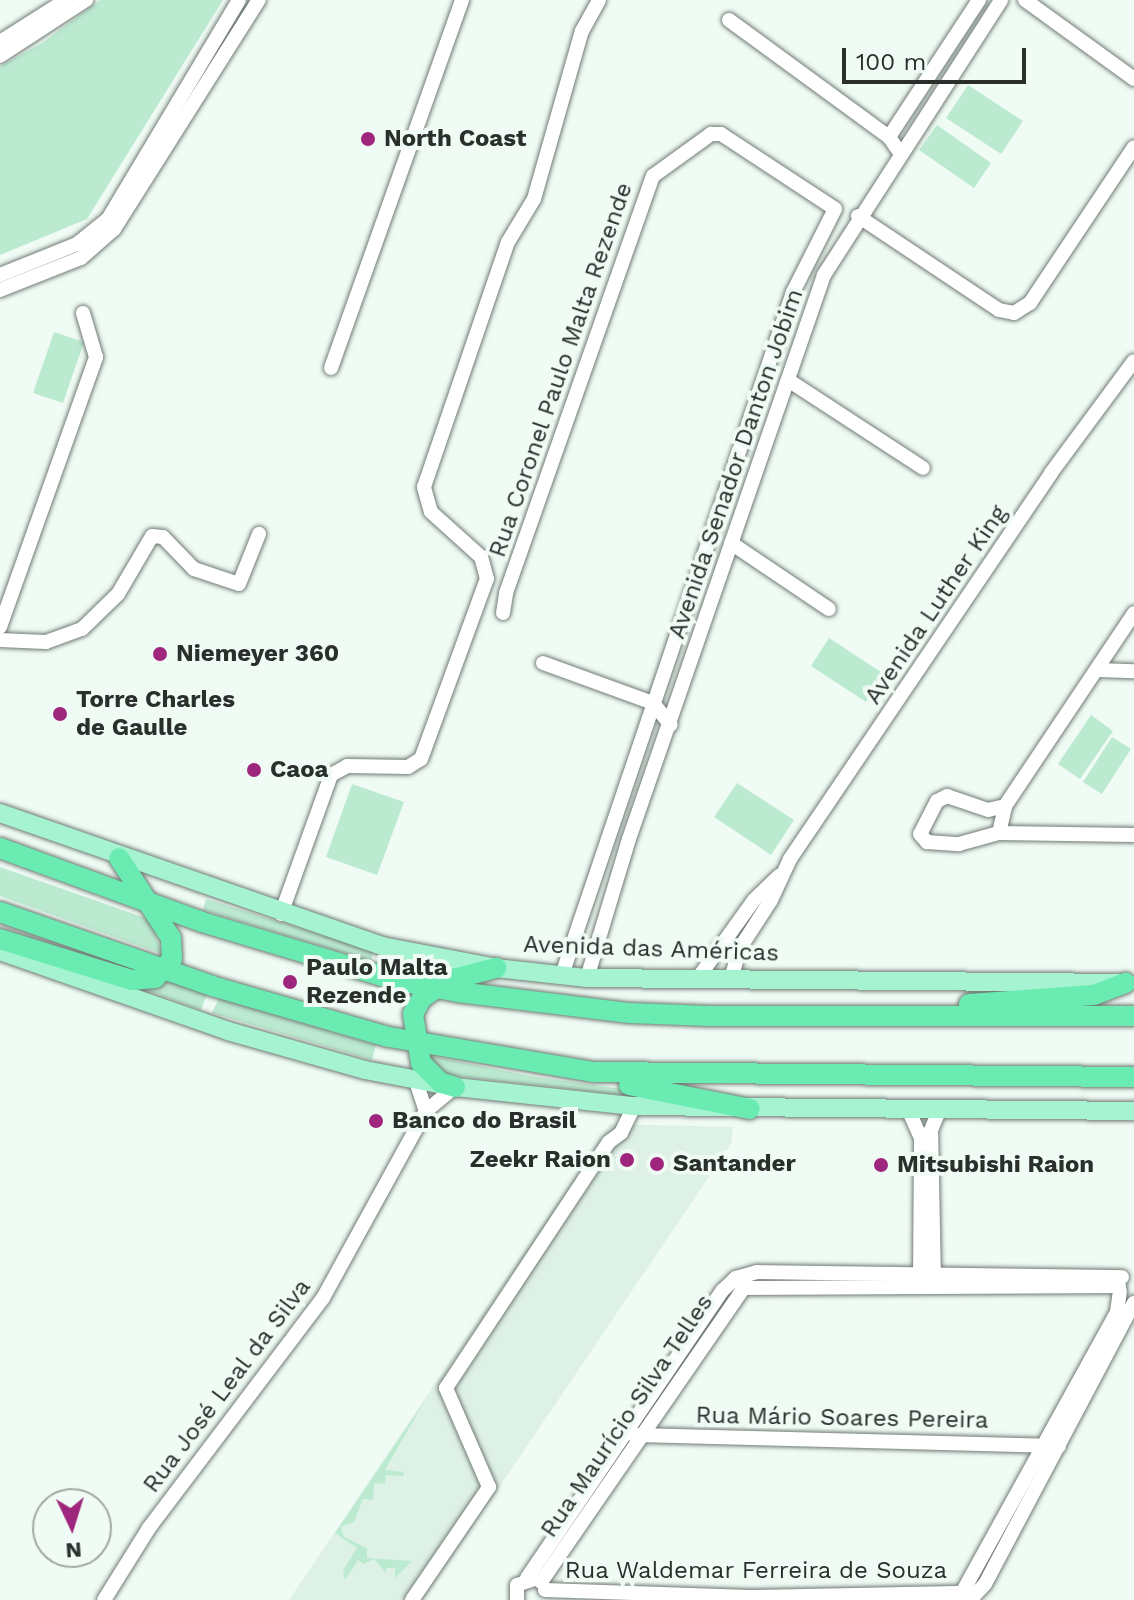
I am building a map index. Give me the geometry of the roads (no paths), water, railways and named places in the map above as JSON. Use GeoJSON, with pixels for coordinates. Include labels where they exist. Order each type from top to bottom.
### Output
{"type":"FeatureCollection","features":[{"type":"Feature","properties":{"kind":"highway"},"geometry":{"type":"LineString","coordinates":[[0,848],[153,904],[307,955],[435,988],[630,1013],[1134,1016]]}},
{"type":"Feature","properties":{"kind":"highway"},"geometry":{"type":"LineString","coordinates":[[0,939],[132,980],[149,980],[165,970],[173,948],[153,904],[119,858]]}},
{"type":"Feature","properties":{"kind":"highway"},"geometry":{"type":"LineString","coordinates":[[0,912],[165,970],[413,1042],[489,1056],[644,1075],[1134,1077]]}},
{"type":"Feature","properties":{"kind":"highway"},"geometry":{"type":"LineString","coordinates":[[455,1087],[440,1082],[421,1063],[413,1042],[413,1014],[435,988],[461,973],[496,968]]}},
{"type":"Feature","properties":{"kind":"highway"},"geometry":{"type":"LineString","coordinates":[[909,1016],[946,1004],[1094,995],[1130,983]]}},
{"type":"Feature","properties":{"kind":"highway"},"geometry":{"type":"LineString","coordinates":[[489,1056],[544,1075],[750,1109]]}},
{"type":"Feature","properties":{"kind":"main road","name":"Avenida das Américas"},"geometry":{"type":"LineString","coordinates":[[0,813],[281,914],[400,951],[496,968],[587,978],[1130,983]]}},
{"type":"Feature","properties":{"kind":"main road"},"geometry":{"type":"LineString","coordinates":[[0,951],[228,1031],[416,1081],[455,1087],[634,1106],[1134,1111]]}},
{"type":"Feature","properties":{"kind":"street"},"geometry":{"type":"LineString","coordinates":[[0,42],[66,0]]}},
{"type":"Feature","properties":{"kind":"street"},"geometry":{"type":"LineString","coordinates":[[0,56],[86,0]]}},
{"type":"Feature","properties":{"kind":"street"},"geometry":{"type":"LineString","coordinates":[[212,38],[257,0]]}},
{"type":"Feature","properties":{"kind":"street"},"geometry":{"type":"LineString","coordinates":[[0,290],[81,258],[114,229],[257,0]]}},
{"type":"Feature","properties":{"kind":"street"},"geometry":{"type":"LineString","coordinates":[[331,368],[418,138],[462,0]]}},
{"type":"Feature","properties":{"kind":"street"},"geometry":{"type":"LineString","coordinates":[[281,914],[331,775],[347,766],[408,767],[421,759],[487,579],[481,557],[431,512],[424,487],[508,242],[534,199],[582,31],[599,0]]}},
{"type":"Feature","properties":{"kind":"street"},"geometry":{"type":"LineString","coordinates":[[889,137],[979,0]]}},
{"type":"Feature","properties":{"kind":"street","name":"Avenida Senador Danton Jobim"},"geometry":{"type":"LineString","coordinates":[[587,978],[636,821],[830,261],[1001,0]]}},
{"type":"Feature","properties":{"kind":"street"},"geometry":{"type":"LineString","coordinates":[[1025,0],[1134,79]]}},
{"type":"Feature","properties":{"kind":"street"},"geometry":{"type":"LineString","coordinates":[[0,275],[66,249],[97,230],[235,2]]}},
{"type":"Feature","properties":{"kind":"street"},"geometry":{"type":"LineString","coordinates":[[729,20],[889,137],[900,153]]}},
{"type":"Feature","properties":{"kind":"street"},"geometry":{"type":"LineString","coordinates":[[150,170],[168,111]]}},
{"type":"Feature","properties":{"kind":"street","name":"Rua Coronel Paulo Malta Rezende"},"geometry":{"type":"LineString","coordinates":[[503,613],[506,593],[653,176],[711,134],[721,134],[835,209]]}},
{"type":"Feature","properties":{"kind":"street"},"geometry":{"type":"LineString","coordinates":[[858,216],[999,310],[1023,310],[1134,147]]}},
{"type":"Feature","properties":{"kind":"street","name":"Avenida Senador Danton Jobim"},"geometry":{"type":"LineString","coordinates":[[562,975],[793,292],[835,209]]}},
{"type":"Feature","properties":{"kind":"street"},"geometry":{"type":"LineString","coordinates":[[793,292],[815,300]]}},
{"type":"Feature","properties":{"kind":"street"},"geometry":{"type":"LineString","coordinates":[[0,627],[96,357],[83,313]]}},
{"type":"Feature","properties":{"kind":"street","name":"Avenida Luther King"},"geometry":{"type":"LineString","coordinates":[[698,978],[754,900],[779,876],[1051,473],[1134,361]]}},
{"type":"Feature","properties":{"kind":"street"},"geometry":{"type":"LineString","coordinates":[[788,380],[923,468]]}},
{"type":"Feature","properties":{"kind":"street"},"geometry":{"type":"LineString","coordinates":[[742,442],[763,450]]}},
{"type":"Feature","properties":{"kind":"street"},"geometry":{"type":"LineString","coordinates":[[0,640],[46,642],[82,629],[118,594],[148,537],[163,537],[194,569],[239,584],[259,534]]}},
{"type":"Feature","properties":{"kind":"street"},"geometry":{"type":"LineString","coordinates":[[731,543],[829,609]]}},
{"type":"Feature","properties":{"kind":"street"},"geometry":{"type":"LineString","coordinates":[[999,833],[1005,806],[1134,613]]}},
{"type":"Feature","properties":{"kind":"street"},"geometry":{"type":"LineString","coordinates":[[543,663],[653,703],[671,725]]}},
{"type":"Feature","properties":{"kind":"street"},"geometry":{"type":"LineString","coordinates":[[1098,670],[1134,671]]}},
{"type":"Feature","properties":{"kind":"street"},"geometry":{"type":"LineString","coordinates":[[1005,806],[988,810],[952,796],[941,798],[920,834],[927,842],[959,844],[999,833],[1134,835]]}},
{"type":"Feature","properties":{"kind":"street"},"geometry":{"type":"LineString","coordinates":[[616,813],[636,821]]}},
{"type":"Feature","properties":{"kind":"street","name":"Avenida Luther King"},"geometry":{"type":"LineString","coordinates":[[731,979],[740,948],[771,900],[779,876]]}},
{"type":"Feature","properties":{"kind":"street"},"geometry":{"type":"LineString","coordinates":[[574,936],[597,942]]}},
{"type":"Feature","properties":{"kind":"street"},"geometry":{"type":"LineString","coordinates":[[416,1081],[426,1111]]}},
{"type":"Feature","properties":{"kind":"street","name":"Rua José Leal da Silva"},"geometry":{"type":"LineString","coordinates":[[104,1600],[149,1528],[323,1298],[426,1111],[455,1087]]}},
{"type":"Feature","properties":{"kind":"street"},"geometry":{"type":"LineString","coordinates":[[412,1600],[489,1487],[446,1388],[609,1142],[621,1133],[634,1106]]}},
{"type":"Feature","properties":{"kind":"street"},"geometry":{"type":"LineString","coordinates":[[908,1109],[921,1138],[927,1280]]}},
{"type":"Feature","properties":{"kind":"street"},"geometry":{"type":"LineString","coordinates":[[927,1280],[931,1130],[940,1109]]}},
{"type":"Feature","properties":{"kind":"street","name":"Rua Maurício Silva Telles"},"geometry":{"type":"LineString","coordinates":[[517,1600],[535,1586],[723,1290],[740,1283],[830,1279],[927,1280]]}},
{"type":"Feature","properties":{"kind":"street","name":"Rua Waldemar Ferreira de Souza"},"geometry":{"type":"LineString","coordinates":[[535,1586],[642,1598],[966,1598],[1008,1528],[1052,1444],[1127,1288],[1021,1280],[927,1280]]}},
{"type":"Feature","properties":{"kind":"street","name":"Rua Mário Soares Pereira"},"geometry":{"type":"LineString","coordinates":[[632,1434],[1052,1444]]}},
{"type":"Feature","properties":{"kind":"place","name":"North Coast"},"geometry":{"type":"Point","coordinates":[368,139]}},
{"type":"Feature","properties":{"kind":"place","name":"Niemeyer 360"},"geometry":{"type":"Point","coordinates":[160,654]}},
{"type":"Feature","properties":{"kind":"place","name":"Torre Charles de Gaulle"},"geometry":{"type":"Point","coordinates":[60,714]}},
{"type":"Feature","properties":{"kind":"place","name":"Caoa"},"geometry":{"type":"Point","coordinates":[254,770]}},
{"type":"Feature","properties":{"kind":"place","name":"Paulo Malta Rezende"},"geometry":{"type":"Point","coordinates":[290,982]}},
{"type":"Feature","properties":{"kind":"place","name":"Banco do Brasil"},"geometry":{"type":"Point","coordinates":[376,1121]}},
{"type":"Feature","properties":{"kind":"place","name":"Zeekr Raion"},"geometry":{"type":"Point","coordinates":[627,1160]}},
{"type":"Feature","properties":{"kind":"place","name":"Santander"},"geometry":{"type":"Point","coordinates":[657,1164]}},
{"type":"Feature","properties":{"kind":"place","name":"Mitsubishi Raion"},"geometry":{"type":"Point","coordinates":[881,1165]}}]}
